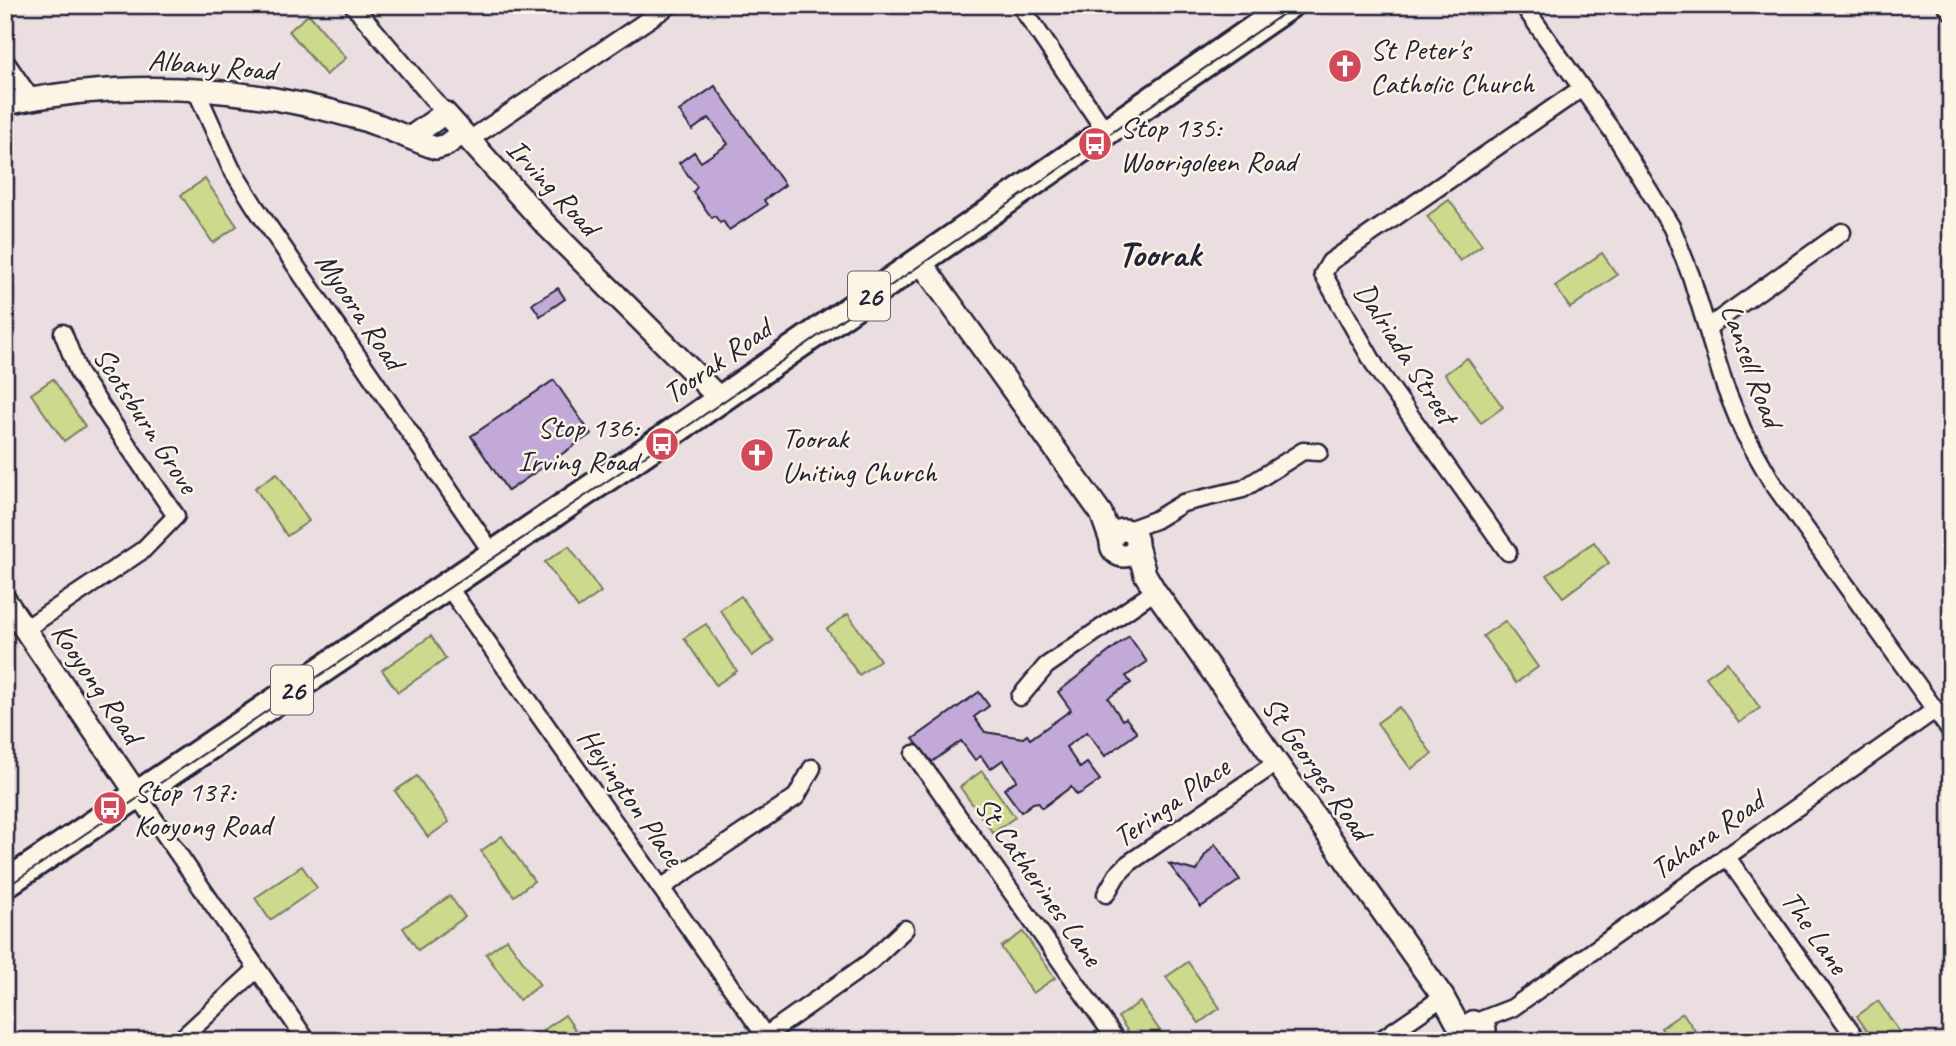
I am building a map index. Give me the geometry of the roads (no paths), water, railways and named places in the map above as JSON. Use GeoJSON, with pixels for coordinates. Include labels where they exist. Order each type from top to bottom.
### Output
{"type":"FeatureCollection","features":[{"type":"Feature","properties":{"kind":"main road","name":"Toorak Road"},"geometry":{"type":"LineString","coordinates":[[5,884],[720,399],[1289,5]]}},
{"type":"Feature","properties":{"kind":"street","name":"Irving Road"},"geometry":{"type":"LineString","coordinates":[[354,5],[466,136],[597,277],[720,399]]}},
{"type":"Feature","properties":{"kind":"street"},"geometry":{"type":"LineString","coordinates":[[466,136],[670,5]]}},
{"type":"Feature","properties":{"kind":"street"},"geometry":{"type":"LineString","coordinates":[[1020,5],[1106,132]]}},
{"type":"Feature","properties":{"kind":"street","name":"Lansell Road"},"geometry":{"type":"LineString","coordinates":[[1523,5],[1582,88],[1672,228],[1725,387],[1743,431],[1772,482],[1951,732]]}},
{"type":"Feature","properties":{"kind":"street"},"geometry":{"type":"LineString","coordinates":[[5,61],[31,99]]}},
{"type":"Feature","properties":{"kind":"street","name":"Albany Road"},"geometry":{"type":"LineString","coordinates":[[5,104],[120,88],[196,90],[288,101],[363,120],[436,148],[466,136]]}},
{"type":"Feature","properties":{"kind":"street","name":"Dalriada Street"},"geometry":{"type":"LineString","coordinates":[[1508,552],[1357,339],[1323,274],[1330,262],[1582,88]]}},
{"type":"Feature","properties":{"kind":"street","name":"Myoora Road"},"geometry":{"type":"LineString","coordinates":[[196,90],[232,168],[256,208],[493,554]]}},
{"type":"Feature","properties":{"kind":"street"},"geometry":{"type":"LineString","coordinates":[[411,137],[445,113]]}},
{"type":"Feature","properties":{"kind":"street"},"geometry":{"type":"LineString","coordinates":[[1707,328],[1842,232]]}},
{"type":"Feature","properties":{"kind":"street","name":"St Georges Road"},"geometry":{"type":"LineString","coordinates":[[920,261],[1101,513],[1127,541],[1150,582],[1443,997],[1477,1034]]}},
{"type":"Feature","properties":{"kind":"street","name":"Scotsburn Grove"},"geometry":{"type":"LineString","coordinates":[[25,629],[143,550],[176,516],[79,374],[63,333]]}},
{"type":"Feature","properties":{"kind":"street"},"geometry":{"type":"LineString","coordinates":[[1127,541],[1183,503],[1243,489],[1290,456],[1303,451],[1319,452]]}},
{"type":"Feature","properties":{"kind":"street"},"geometry":{"type":"LineString","coordinates":[[1020,697],[1046,666],[1150,582]]}},
{"type":"Feature","properties":{"kind":"street","name":"Heyington Place"},"geometry":{"type":"LineString","coordinates":[[447,585],[767,1038]]}},
{"type":"Feature","properties":{"kind":"street","name":"Kooyong Road"},"geometry":{"type":"LineString","coordinates":[[5,600],[307,1041]]}},
{"type":"Feature","properties":{"kind":"street","name":"Tahara Road"},"geometry":{"type":"LineString","coordinates":[[1477,1034],[1935,710]]}},
{"type":"Feature","properties":{"kind":"street","name":"St Catherines Lane"},"geometry":{"type":"LineString","coordinates":[[914,754],[1117,1041]]}},
{"type":"Feature","properties":{"kind":"street","name":"Teringa Place"},"geometry":{"type":"LineString","coordinates":[[1106,894],[1117,875],[1129,863],[1276,763]]}},
{"type":"Feature","properties":{"kind":"street"},"geometry":{"type":"LineString","coordinates":[[661,888],[796,797],[812,768]]}},
{"type":"Feature","properties":{"kind":"street","name":"The Lane"},"geometry":{"type":"LineString","coordinates":[[1726,856],[1858,1041]]}},
{"type":"Feature","properties":{"kind":"street"},"geometry":{"type":"LineString","coordinates":[[767,1038],[870,962],[905,929]]}},
{"type":"Feature","properties":{"kind":"street"},"geometry":{"type":"LineString","coordinates":[[179,1041],[257,969]]}},
{"type":"Feature","properties":{"kind":"street"},"geometry":{"type":"LineString","coordinates":[[1379,1041],[1443,997]]}},
{"type":"Feature","properties":{"kind":"tram line"},"geometry":{"type":"LineString","coordinates":[[5,888],[662,444],[1296,5]]}},
{"type":"Feature","properties":{"kind":"place","name":"St Peter's Catholic Church"},"geometry":{"type":"Point","coordinates":[1345,66]}},
{"type":"Feature","properties":{"kind":"place","name":"Stop 135: Woorigoleen Road"},"geometry":{"type":"Point","coordinates":[1095,144]}},
{"type":"Feature","properties":{"kind":"place","name":"Stop 136: Irving Road"},"geometry":{"type":"Point","coordinates":[662,444]}},
{"type":"Feature","properties":{"kind":"place","name":"Toorak Uniting Church"},"geometry":{"type":"Point","coordinates":[757,455]}},
{"type":"Feature","properties":{"kind":"place","name":"Stop 137: Kooyong Road"},"geometry":{"type":"Point","coordinates":[110,808]}},
{"type":"Feature","properties":{"kind":"district","name":"Toorak"},"geometry":{"type":"Point","coordinates":[1159,253]}}]}
